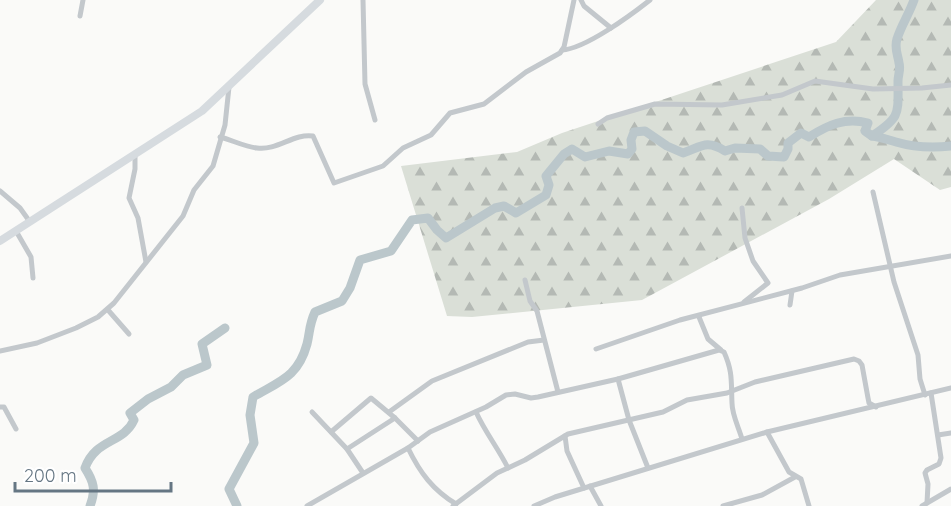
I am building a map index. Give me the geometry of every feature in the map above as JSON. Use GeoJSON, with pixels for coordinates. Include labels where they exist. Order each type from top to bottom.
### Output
{"type":"FeatureCollection","features":[{"type":"Feature","properties":{"kind":"main road"},"geometry":{"type":"LineString","coordinates":[[0,242],[202,111],[320,0]]}},
{"type":"Feature","properties":{"kind":"street"},"geometry":{"type":"LineString","coordinates":[[80,16],[83,0]]}},
{"type":"Feature","properties":{"kind":"street"},"geometry":{"type":"LineString","coordinates":[[363,0],[365,84],[375,120]]}},
{"type":"Feature","properties":{"kind":"street"},"geometry":{"type":"LineString","coordinates":[[220,136],[256,148],[284,143],[302,136],[313,136],[334,183],[383,166],[403,148],[431,135],[450,113],[472,108],[490,100],[526,72],[557,55],[562,50],[574,0]]}},
{"type":"Feature","properties":{"kind":"street"},"geometry":{"type":"LineString","coordinates":[[580,0],[611,28]]}},
{"type":"Feature","properties":{"kind":"street"},"geometry":{"type":"LineString","coordinates":[[562,50],[576,48],[611,28],[650,0]]}},
{"type":"Feature","properties":{"kind":"street"},"geometry":{"type":"LineString","coordinates":[[598,124],[607,118],[655,104],[722,105],[782,95],[816,81],[873,89],[951,85]]}},
{"type":"Feature","properties":{"kind":"street"},"geometry":{"type":"LineString","coordinates":[[0,351],[37,343],[76,328],[108,310],[183,216],[194,190],[213,166],[225,125],[230,85]]}},
{"type":"Feature","properties":{"kind":"street"},"geometry":{"type":"LineString","coordinates":[[135,153],[135,169],[129,198],[138,218],[146,262]]}},
{"type":"Feature","properties":{"kind":"street"},"geometry":{"type":"LineString","coordinates":[[0,191],[20,208],[30,222]]}},
{"type":"Feature","properties":{"kind":"street"},"geometry":{"type":"LineString","coordinates":[[873,192],[890,266],[918,355],[920,379],[928,394],[938,435],[940,461],[925,473],[928,484],[925,504]]}},
{"type":"Feature","properties":{"kind":"street"},"geometry":{"type":"LineString","coordinates":[[741,305],[768,283],[753,261],[745,238],[742,208]]}},
{"type":"Feature","properties":{"kind":"street"},"geometry":{"type":"LineString","coordinates":[[16,231],[31,257],[33,278]]}},
{"type":"Feature","properties":{"kind":"street"},"geometry":{"type":"LineString","coordinates":[[596,349],[680,320],[699,317],[792,291],[840,275],[951,256]]}},
{"type":"Feature","properties":{"kind":"street"},"geometry":{"type":"LineString","coordinates":[[525,280],[530,301],[537,311],[558,392]]}},
{"type":"Feature","properties":{"kind":"street"},"geometry":{"type":"LineString","coordinates":[[790,305],[789,298],[792,291]]}},
{"type":"Feature","properties":{"kind":"street"},"geometry":{"type":"LineString","coordinates":[[108,310],[129,334]]}},
{"type":"Feature","properties":{"kind":"street"},"geometry":{"type":"LineString","coordinates":[[699,317],[708,339],[724,352],[729,365],[733,391],[731,402],[742,439]]}},
{"type":"Feature","properties":{"kind":"street"},"geometry":{"type":"LineString","coordinates":[[389,412],[436,378],[528,342],[544,340]]}},
{"type":"Feature","properties":{"kind":"street"},"geometry":{"type":"LineString","coordinates":[[307,506],[437,429],[510,394],[534,398],[618,379],[721,350]]}},
{"type":"Feature","properties":{"kind":"street"},"geometry":{"type":"LineString","coordinates":[[408,448],[426,480],[455,505],[493,476],[574,432],[663,412],[691,399],[733,391],[755,382],[854,359],[862,365],[867,398],[869,403],[876,407]]}},
{"type":"Feature","properties":{"kind":"street"},"geometry":{"type":"LineString","coordinates":[[618,379],[628,420],[648,468]]}},
{"type":"Feature","properties":{"kind":"street"},"geometry":{"type":"LineString","coordinates":[[534,506],[587,487],[742,439],[951,388]]}},
{"type":"Feature","properties":{"kind":"street"},"geometry":{"type":"LineString","coordinates":[[331,432],[369,399],[372,399],[389,412],[418,441]]}},
{"type":"Feature","properties":{"kind":"street"},"geometry":{"type":"LineString","coordinates":[[0,407],[4,407],[8,419],[16,429]]}},
{"type":"Feature","properties":{"kind":"street"},"geometry":{"type":"LineString","coordinates":[[312,412],[347,449],[363,473]]}},
{"type":"Feature","properties":{"kind":"street"},"geometry":{"type":"LineString","coordinates":[[476,412],[508,468]]}},
{"type":"Feature","properties":{"kind":"street"},"geometry":{"type":"LineString","coordinates":[[347,449],[395,418]]}},
{"type":"Feature","properties":{"kind":"street"},"geometry":{"type":"LineString","coordinates":[[767,432],[784,465],[804,483],[809,506]]}},
{"type":"Feature","properties":{"kind":"street"},"geometry":{"type":"LineString","coordinates":[[938,435],[951,433]]}},
{"type":"Feature","properties":{"kind":"street"},"geometry":{"type":"LineString","coordinates":[[565,436],[567,451],[587,487],[601,506]]}},
{"type":"Feature","properties":{"kind":"street"},"geometry":{"type":"LineString","coordinates":[[723,506],[762,495],[795,477]]}},
{"type":"Feature","properties":{"kind":"street"},"geometry":{"type":"LineString","coordinates":[[925,504],[951,489]]}},
{"type":"Feature","properties":{"kind":"green space"},"geometry":{"type":"Polygon","coordinates":[[[876,0],[951,0],[951,187],[940,190],[894,159],[829,199],[642,300],[472,317],[447,316],[401,166],[517,152],[562,133],[836,42],[876,0]]]}},
{"type":"Feature","properties":{"kind":"waterway"},"geometry":{"type":"LineString","coordinates":[[237,506],[229,489],[254,443],[250,415],[253,397],[280,382],[293,371],[303,355],[315,312],[342,301],[350,288],[360,260],[391,251],[412,220],[428,218],[446,238],[495,208],[504,206],[516,213],[546,195],[549,185],[546,176],[564,154],[572,149],[585,157],[609,151],[628,154],[632,149],[631,140],[634,132],[645,131],[667,146],[683,153],[713,145],[725,151],[735,148],[760,149],[768,156],[784,157],[788,143],[801,133],[809,137],[837,123],[852,121],[868,123],[865,131],[872,136],[888,124],[896,114],[900,68],[896,42],[914,0]]}},
{"type":"Feature","properties":{"kind":"waterway"},"geometry":{"type":"LineString","coordinates":[[872,136],[916,146],[951,146]]}},
{"type":"Feature","properties":{"kind":"waterway"},"geometry":{"type":"LineString","coordinates":[[90,506],[93,486],[85,468],[90,458],[102,446],[129,428],[134,420],[130,413],[148,399],[171,387],[183,375],[207,365],[202,344],[225,328]]}}]}
